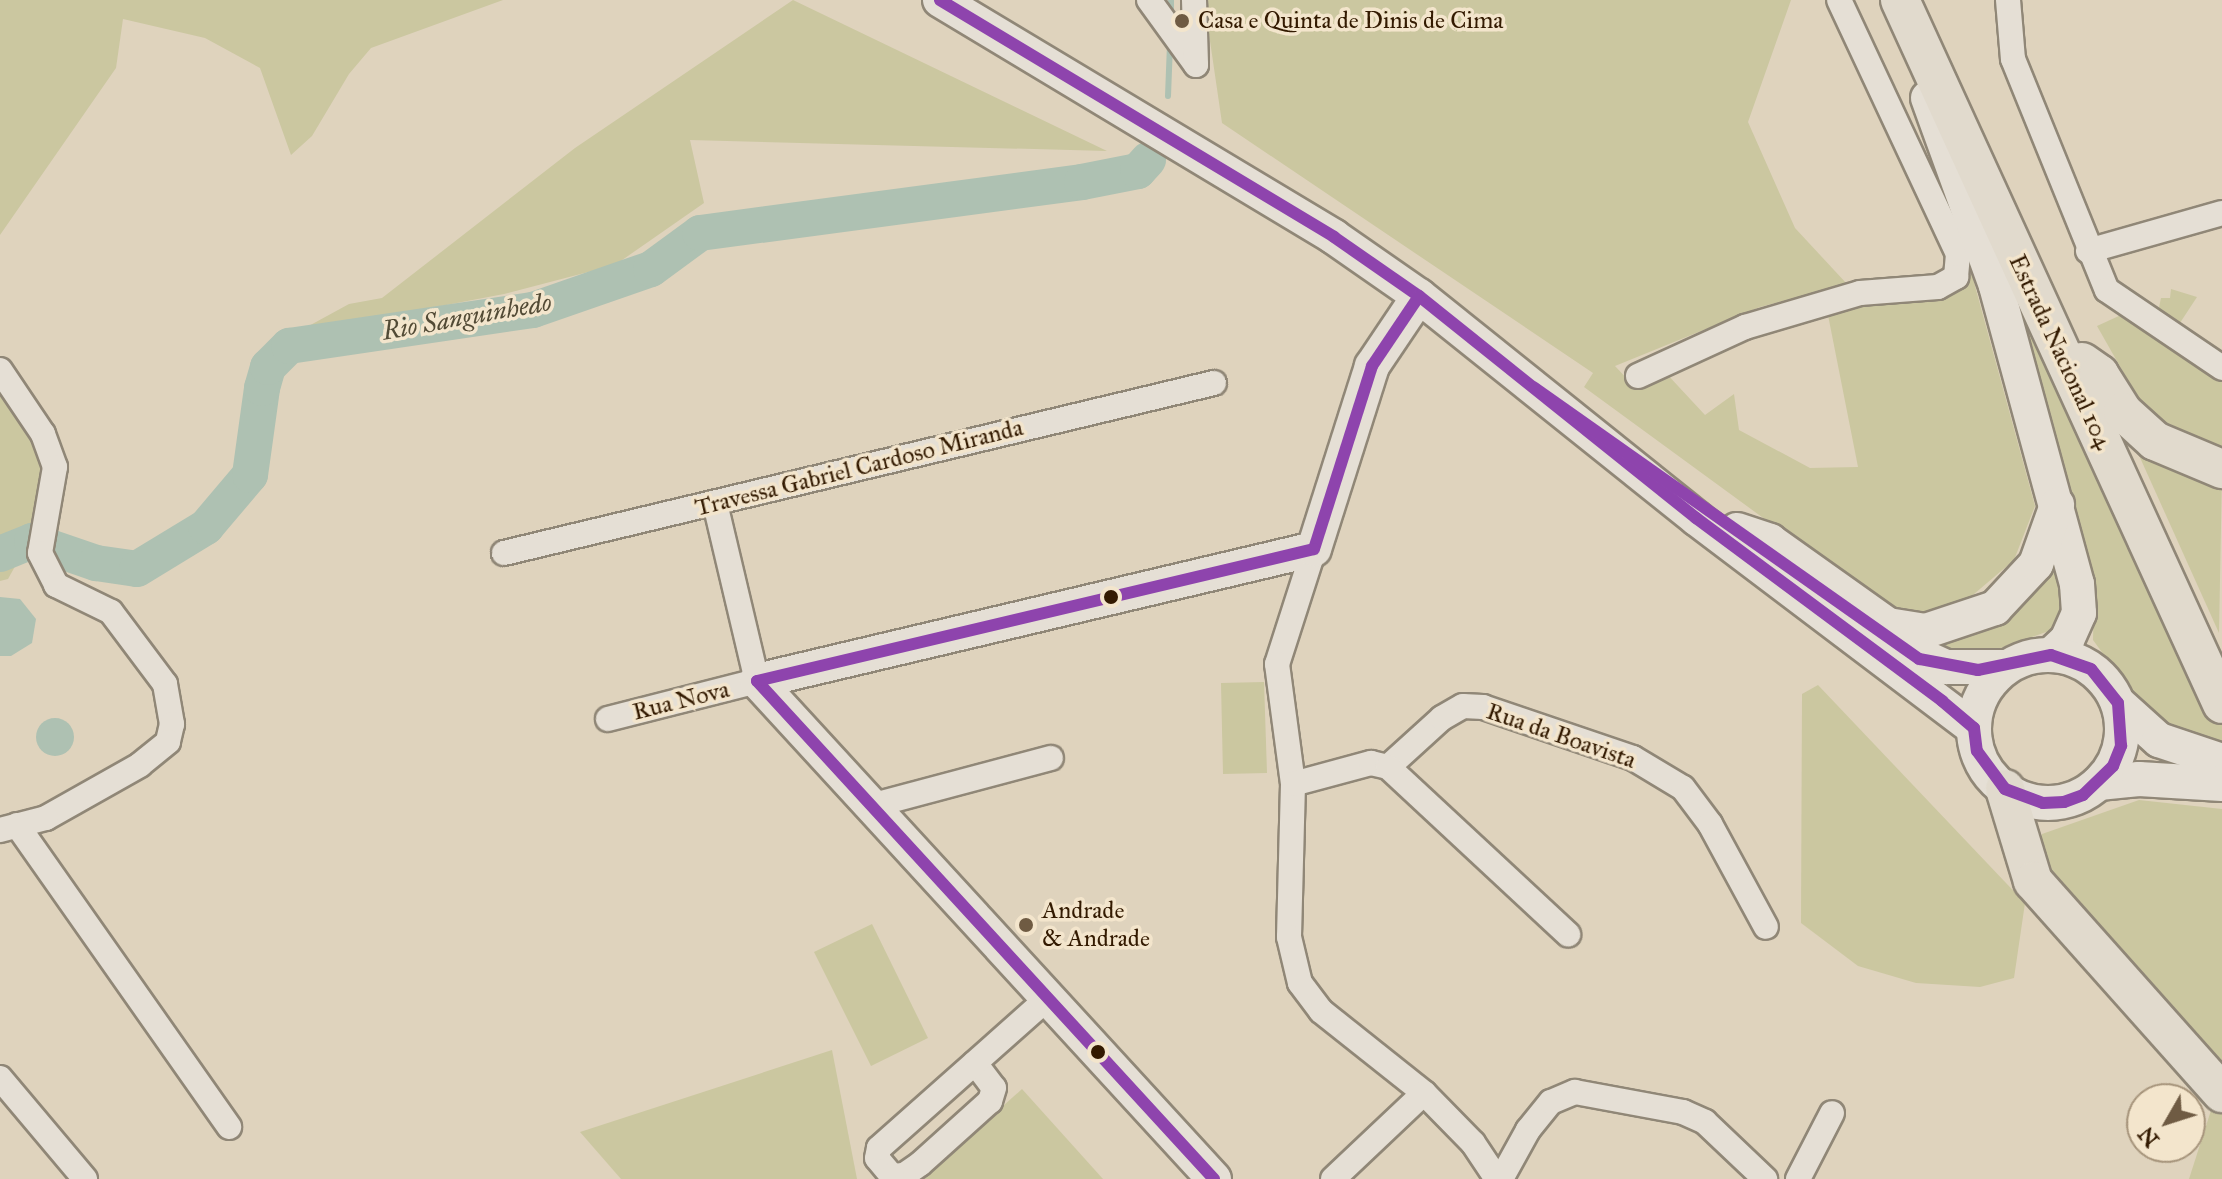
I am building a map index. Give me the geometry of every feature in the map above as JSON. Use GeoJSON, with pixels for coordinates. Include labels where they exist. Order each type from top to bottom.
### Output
{"type":"FeatureCollection","features":[{"type":"Feature","properties":{"kind":"main road"},"geometry":{"type":"LineString","coordinates":[[940,0],[1334,237],[1419,296],[1783,585],[1974,728]]}},
{"type":"Feature","properties":{"kind":"main road","name":"Estrada Nacional 104"},"geometry":{"type":"LineString","coordinates":[[1900,0],[2221,688]]}},
{"type":"Feature","properties":{"kind":"main road","name":"Estrada Nacional 104"},"geometry":{"type":"LineString","coordinates":[[1912,0],[2082,362],[2221,688]]}},
{"type":"Feature","properties":{"kind":"main road"},"geometry":{"type":"LineString","coordinates":[[1534,387],[1919,659],[1978,670],[2006,667],[2051,655],[2067,640],[2079,613],[2057,505],[1996,286],[1910,50],[1916,37]]}},
{"type":"Feature","properties":{"kind":"main road"},"geometry":{"type":"LineString","coordinates":[[1314,549],[1372,366],[1419,296]]}},
{"type":"Feature","properties":{"kind":"main road"},"geometry":{"type":"LineString","coordinates":[[2082,362],[2099,374],[2123,412],[2155,441],[2222,469]]}},
{"type":"Feature","properties":{"kind":"main road"},"geometry":{"type":"LineString","coordinates":[[1737,530],[1770,541],[1888,625],[1926,631],[1995,608],[2036,564],[2057,505]]}},
{"type":"Feature","properties":{"kind":"main road","name":"Rua Nova"},"geometry":{"type":"LineString","coordinates":[[757,681],[1314,549]]}},
{"type":"Feature","properties":{"kind":"main road"},"geometry":{"type":"LineString","coordinates":[[2051,655],[2091,669],[2118,703],[2159,740],[2222,761]]}},
{"type":"Feature","properties":{"kind":"main road"},"geometry":{"type":"LineString","coordinates":[[2006,667],[1978,705],[1974,728],[1977,751],[2005,789],[2033,881],[2222,1093]]}},
{"type":"Feature","properties":{"kind":"main road"},"geometry":{"type":"LineString","coordinates":[[757,681],[1214,1179]]}},
{"type":"Feature","properties":{"kind":"main road"},"geometry":{"type":"LineString","coordinates":[[2005,789],[2043,803],[2083,795],[2099,783],[2121,746],[2118,703]]}},
{"type":"Feature","properties":{"kind":"main road"},"geometry":{"type":"LineString","coordinates":[[2099,783],[2139,779],[2222,784]]}},
{"type":"Feature","properties":{"kind":"street"},"geometry":{"type":"LineString","coordinates":[[1149,0],[1196,65],[1194,0]]}},
{"type":"Feature","properties":{"kind":"street"},"geometry":{"type":"LineString","coordinates":[[1638,376],[1745,327],[1860,293],[1938,287],[1956,277],[1958,254],[1839,0]]}},
{"type":"Feature","properties":{"kind":"street"},"geometry":{"type":"LineString","coordinates":[[2008,0],[2013,59],[2088,251],[2107,290],[2121,304],[2222,368]]}},
{"type":"Feature","properties":{"kind":"street"},"geometry":{"type":"LineString","coordinates":[[2088,251],[2222,213]]}},
{"type":"Feature","properties":{"kind":"street"},"geometry":{"type":"LineString","coordinates":[[0,370],[43,434],[55,467],[40,542],[56,585],[111,612],[165,684],[172,724],[168,742],[140,765],[46,818],[8,828],[229,1127]]}},
{"type":"Feature","properties":{"kind":"street","name":"Travessa Gabriel Cardoso Miranda"},"geometry":{"type":"LineString","coordinates":[[504,553],[1214,383]]}},
{"type":"Feature","properties":{"kind":"street"},"geometry":{"type":"LineString","coordinates":[[715,504],[757,681]]}},
{"type":"Feature","properties":{"kind":"street"},"geometry":{"type":"LineString","coordinates":[[1314,549],[1277,664],[1293,784],[1289,937],[1300,983],[1321,1011],[1424,1093],[1473,1143],[1499,1179],[1528,1130],[1551,1102],[1575,1092],[1683,1112],[1705,1122],[1765,1179]]}},
{"type":"Feature","properties":{"kind":"street","name":"Rua Nova"},"geometry":{"type":"LineString","coordinates":[[608,719],[757,681]]}},
{"type":"Feature","properties":{"kind":"street","name":"Rua da Boavista"},"geometry":{"type":"LineString","coordinates":[[1388,767],[1442,718],[1463,706],[1483,707],[1633,758],[1683,788],[1710,824],[1766,927]]}},
{"type":"Feature","properties":{"kind":"street"},"geometry":{"type":"LineString","coordinates":[[874,805],[1051,758]]}},
{"type":"Feature","properties":{"kind":"street"},"geometry":{"type":"LineString","coordinates":[[1293,784],[1371,763],[1388,767],[1568,934]]}},
{"type":"Feature","properties":{"kind":"street"},"geometry":{"type":"LineString","coordinates":[[975,1063],[994,1088],[990,1101],[920,1164],[904,1175],[892,1176],[877,1158],[879,1148],[1049,997]]}},
{"type":"Feature","properties":{"kind":"street"},"geometry":{"type":"LineString","coordinates":[[0,1078],[85,1179]]}},
{"type":"Feature","properties":{"kind":"street"},"geometry":{"type":"LineString","coordinates":[[1333,1179],[1424,1093]]}},
{"type":"Feature","properties":{"kind":"street"},"geometry":{"type":"LineString","coordinates":[[1798,1179],[1832,1113]]}},
{"type":"Feature","properties":{"kind":"shaded area"},"geometry":{"type":"Polygon","coordinates":[[[0,0],[503,0],[371,48],[349,74],[312,136],[291,155],[260,68],[205,38],[123,19],[116,68],[0,235],[0,0]]]}},
{"type":"Feature","properties":{"kind":"shaded area"},"geometry":{"type":"Polygon","coordinates":[[[793,0],[1107,151],[690,140],[704,203],[615,265],[504,294],[294,334],[349,304],[382,298],[575,148],[793,0]]]}},
{"type":"Feature","properties":{"kind":"shaded area"},"geometry":{"type":"Polygon","coordinates":[[[1204,0],[1791,0],[1748,122],[1795,228],[1847,284],[1760,307],[1615,366],[1632,384],[1665,372],[1705,415],[1734,394],[1739,430],[1810,468],[1858,467],[1827,310],[1972,275],[2035,506],[2014,560],[1960,606],[1923,615],[1885,607],[1584,387],[1593,373],[1222,123],[1204,0]]]}},
{"type":"Feature","properties":{"kind":"shaded area"},"geometry":{"type":"Polygon","coordinates":[[[1976,200],[2222,671],[2222,742],[2176,733],[2148,715],[2093,640],[2094,595],[1976,200]]]}},
{"type":"Feature","properties":{"kind":"shaded area"},"geometry":{"type":"Polygon","coordinates":[[[2171,289],[2197,297],[2176,329],[2157,317],[2161,298],[2170,298],[2171,289]]]}},
{"type":"Feature","properties":{"kind":"shaded area"},"geometry":{"type":"Polygon","coordinates":[[[2121,315],[2222,381],[2222,450],[2147,414],[2097,326],[2121,315]]]}},
{"type":"Feature","properties":{"kind":"shaded area"},"geometry":{"type":"Polygon","coordinates":[[[0,395],[45,460],[34,532],[8,579],[0,581],[0,395]]]}},
{"type":"Feature","properties":{"kind":"shaded area"},"geometry":{"type":"Polygon","coordinates":[[[2133,442],[2222,473],[2219,633],[2133,442]]]}},
{"type":"Feature","properties":{"kind":"shaded area"},"geometry":{"type":"Polygon","coordinates":[[[2055,554],[2065,611],[2049,631],[1972,658],[1916,644],[2055,554]]]}},
{"type":"Feature","properties":{"kind":"shaded area"},"geometry":{"type":"Polygon","coordinates":[[[0,597],[20,599],[36,619],[32,643],[11,656],[0,656],[0,597]]]}},
{"type":"Feature","properties":{"kind":"shaded area"},"geometry":{"type":"Polygon","coordinates":[[[1264,682],[1267,773],[1223,774],[1221,683],[1264,682]]]}},
{"type":"Feature","properties":{"kind":"shaded area"},"geometry":{"type":"Polygon","coordinates":[[[1818,685],[2025,903],[2014,978],[1980,987],[1916,983],[1858,966],[1801,923],[1802,694],[1818,685]]]}},
{"type":"Feature","properties":{"kind":"shaded area"},"geometry":{"type":"Polygon","coordinates":[[[55,718],[69,723],[74,737],[69,751],[55,756],[41,751],[36,737],[41,723],[55,718]]]}},
{"type":"Feature","properties":{"kind":"shaded area"},"geometry":{"type":"Polygon","coordinates":[[[2139,800],[2222,809],[2222,1083],[2055,901],[2035,849],[2042,834],[2139,800]]]}},
{"type":"Feature","properties":{"kind":"shaded area"},"geometry":{"type":"Polygon","coordinates":[[[872,924],[928,1038],[871,1066],[814,952],[872,924]]]}},
{"type":"Feature","properties":{"kind":"shaded area"},"geometry":{"type":"Polygon","coordinates":[[[832,1050],[857,1179],[621,1179],[580,1132],[832,1050]]]}},
{"type":"Feature","properties":{"kind":"shaded area"},"geometry":{"type":"Polygon","coordinates":[[[1022,1089],[1103,1179],[922,1179],[1022,1089]]]}},
{"type":"Feature","properties":{"kind":"shaded area"},"geometry":{"type":"Polygon","coordinates":[[[2214,1101],[2222,1112],[2222,1179],[2189,1179],[2194,1163],[2206,1163],[2206,1126],[2214,1101]]]}},
{"type":"Feature","properties":{"kind":"waterway","name":"Rio Sanguinhedo"},"geometry":{"type":"LineString","coordinates":[[1171,0],[1171,16]]}},
{"type":"Feature","properties":{"kind":"waterway","name":"Rio Sanguinhedo"},"geometry":{"type":"LineString","coordinates":[[1168,96],[1170,44]]}},
{"type":"Feature","properties":{"kind":"waterway","name":"Rio Sanguinhedo"},"geometry":{"type":"LineString","coordinates":[[0,554],[32,541],[96,563],[137,569],[206,527],[250,475],[262,388],[268,367],[289,346],[533,310],[651,269],[700,233],[1082,182],[1138,171],[1148,160]]}},
{"type":"Feature","properties":{"kind":"transit line","name":"104"},"geometry":{"type":"LineString","coordinates":[[940,0],[1334,237],[1419,296],[1696,518],[1942,701],[1974,728],[1977,751],[2005,789],[2043,803],[2064,802],[2083,795],[2113,766],[2121,746],[2118,703],[2091,669],[2051,655],[1978,670],[1919,659],[1534,387]]}},
{"type":"Feature","properties":{"kind":"transit line","name":"104"},"geometry":{"type":"LineString","coordinates":[[1314,549],[1372,366],[1419,296]]}},
{"type":"Feature","properties":{"kind":"transit line","name":"104"},"geometry":{"type":"LineString","coordinates":[[757,681],[1314,549]]}},
{"type":"Feature","properties":{"kind":"transit line","name":"104"},"geometry":{"type":"LineString","coordinates":[[757,681],[1214,1179]]}},
{"type":"Feature","properties":{"kind":"place","name":"Casa e Quinta de Dinis de Cima"},"geometry":{"type":"Point","coordinates":[1182,21]}},
{"type":"Feature","properties":{"kind":"place","name":"Andrade & Andrade"},"geometry":{"type":"Point","coordinates":[1026,925]}}]}
